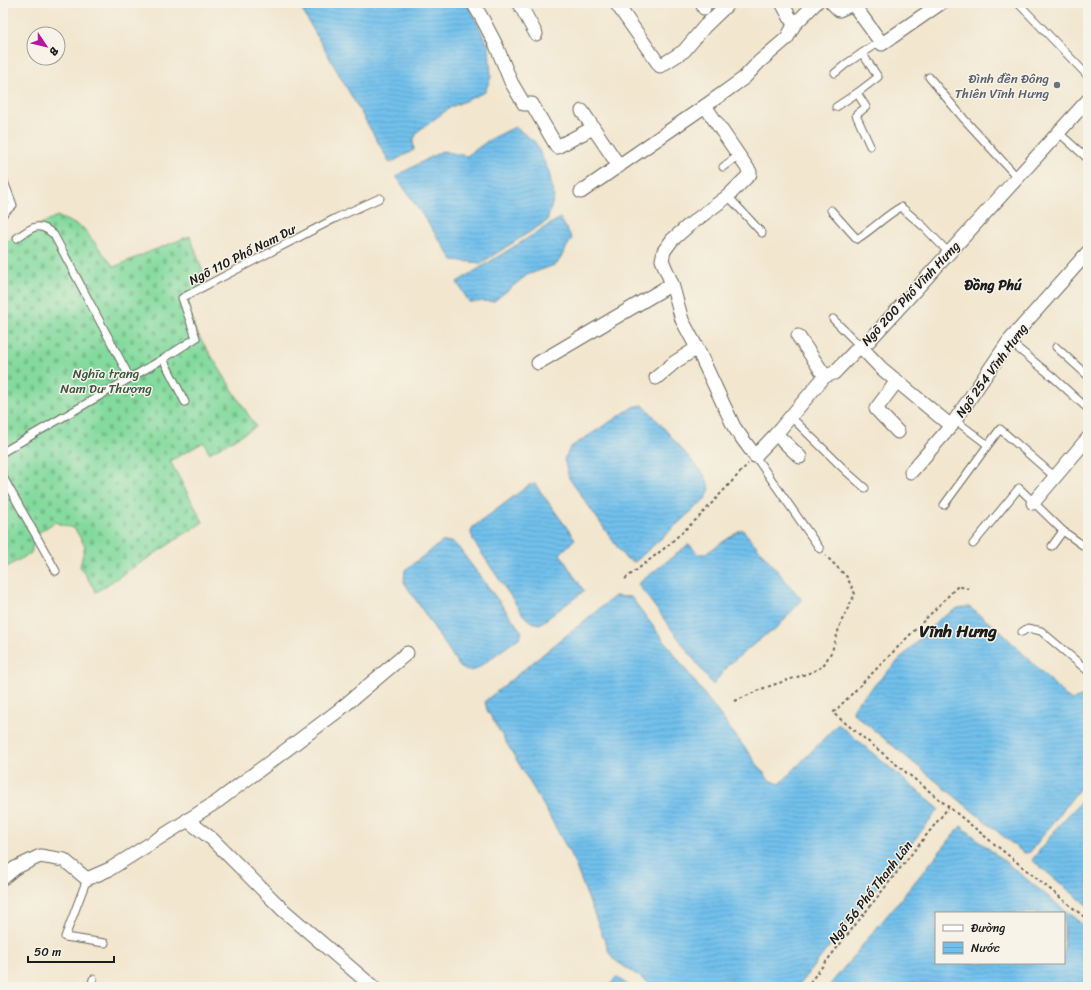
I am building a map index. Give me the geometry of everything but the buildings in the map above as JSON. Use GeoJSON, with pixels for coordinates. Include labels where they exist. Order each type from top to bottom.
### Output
{"type":"FeatureCollection","features":[{"type":"Feature","properties":{"kind":"street"},"geometry":{"type":"LineString","coordinates":[[473,3],[496,45],[511,82],[524,104],[532,104],[557,146],[593,128]]}},
{"type":"Feature","properties":{"kind":"street"},"geometry":{"type":"LineString","coordinates":[[520,3],[536,34]]}},
{"type":"Feature","properties":{"kind":"street"},"geometry":{"type":"LineString","coordinates":[[616,3],[660,66],[684,51],[705,26],[729,3]]}},
{"type":"Feature","properties":{"kind":"street"},"geometry":{"type":"LineString","coordinates":[[782,3],[794,25]]}},
{"type":"Feature","properties":{"kind":"street"},"geometry":{"type":"LineString","coordinates":[[581,192],[744,78],[759,62],[787,38],[794,25],[816,3]]}},
{"type":"Feature","properties":{"kind":"street"},"geometry":{"type":"LineString","coordinates":[[832,3],[839,10],[853,4],[882,44],[941,3]]}},
{"type":"Feature","properties":{"kind":"street","name":"Ngõ 200 Phố Vĩnh Hưng"},"geometry":{"type":"LineString","coordinates":[[756,456],[825,376],[834,373],[860,346],[869,341],[1088,100]]}},
{"type":"Feature","properties":{"kind":"street"},"geometry":{"type":"LineString","coordinates":[[705,106],[739,155],[750,174],[728,196],[672,240],[664,251],[662,260],[672,284],[682,320],[697,348],[734,427],[756,456]]}},
{"type":"Feature","properties":{"kind":"street"},"geometry":{"type":"LineString","coordinates":[[582,111],[619,166]]}},
{"type":"Feature","properties":{"kind":"street","name":"Ngõ 254 Vĩnh Hưng"},"geometry":{"type":"LineString","coordinates":[[911,472],[953,423],[1009,341],[1088,252]]}},
{"type":"Feature","properties":{"kind":"street"},"geometry":{"type":"LineString","coordinates":[[538,363],[672,284]]}},
{"type":"Feature","properties":{"kind":"street"},"geometry":{"type":"LineString","coordinates":[[798,336],[825,376]]}},
{"type":"Feature","properties":{"kind":"street"},"geometry":{"type":"LineString","coordinates":[[860,346],[896,381],[953,423]]}},
{"type":"Feature","properties":{"kind":"street"},"geometry":{"type":"LineString","coordinates":[[656,378],[675,362],[697,348]]}},
{"type":"Feature","properties":{"kind":"street"},"geometry":{"type":"LineString","coordinates":[[896,381],[876,409],[898,432]]}},
{"type":"Feature","properties":{"kind":"street"},"geometry":{"type":"LineString","coordinates":[[776,434],[800,457]]}},
{"type":"Feature","properties":{"kind":"street"},"geometry":{"type":"LineString","coordinates":[[1033,503],[1088,438]]}},
{"type":"Feature","properties":{"kind":"street"},"geometry":{"type":"LineString","coordinates":[[3,878],[15,868],[40,856],[64,860],[87,879],[110,869],[218,801],[332,715],[407,653]]}},
{"type":"Feature","properties":{"kind":"street"},"geometry":{"type":"LineString","coordinates":[[187,820],[212,839],[282,909],[373,987]]}},
{"type":"Feature","properties":{"kind":"lane"},"geometry":{"type":"LineString","coordinates":[[1018,3],[1088,76]]}},
{"type":"Feature","properties":{"kind":"lane"},"geometry":{"type":"LineString","coordinates":[[835,73],[880,41]]}},
{"type":"Feature","properties":{"kind":"lane"},"geometry":{"type":"LineString","coordinates":[[836,107],[857,93],[878,76],[862,53]]}},
{"type":"Feature","properties":{"kind":"lane"},"geometry":{"type":"LineString","coordinates":[[929,77],[964,119],[1017,177]]}},
{"type":"Feature","properties":{"kind":"lane"},"geometry":{"type":"LineString","coordinates":[[857,93],[866,107],[856,114],[870,146]]}},
{"type":"Feature","properties":{"kind":"lane"},"geometry":{"type":"LineString","coordinates":[[1059,133],[1088,159]]}},
{"type":"Feature","properties":{"kind":"lane"},"geometry":{"type":"LineString","coordinates":[[723,167],[739,155]]}},
{"type":"Feature","properties":{"kind":"lane"},"geometry":{"type":"LineString","coordinates":[[3,179],[13,205],[3,214]]}},
{"type":"Feature","properties":{"kind":"lane"},"geometry":{"type":"LineString","coordinates":[[728,196],[762,233]]}},
{"type":"Feature","properties":{"kind":"lane","name":"Ngõ 110 Phố Nam Dư"},"geometry":{"type":"LineString","coordinates":[[3,452],[163,359],[196,338],[182,298],[336,218],[380,198]]}},
{"type":"Feature","properties":{"kind":"lane"},"geometry":{"type":"LineString","coordinates":[[831,210],[858,239],[901,206],[924,226],[949,253]]}},
{"type":"Feature","properties":{"kind":"lane"},"geometry":{"type":"LineString","coordinates":[[17,238],[33,227],[39,226],[54,235],[130,378]]}},
{"type":"Feature","properties":{"kind":"lane"},"geometry":{"type":"LineString","coordinates":[[833,319],[860,346]]}},
{"type":"Feature","properties":{"kind":"lane"},"geometry":{"type":"LineString","coordinates":[[1009,341],[1054,378],[1088,409]]}},
{"type":"Feature","properties":{"kind":"lane"},"geometry":{"type":"LineString","coordinates":[[1056,347],[1088,376]]}},
{"type":"Feature","properties":{"kind":"lane"},"geometry":{"type":"LineString","coordinates":[[163,359],[185,402]]}},
{"type":"Feature","properties":{"kind":"lane"},"geometry":{"type":"LineString","coordinates":[[791,416],[848,474],[865,488]]}},
{"type":"Feature","properties":{"kind":"lane"},"geometry":{"type":"LineString","coordinates":[[953,423],[988,445]]}},
{"type":"Feature","properties":{"kind":"lane"},"geometry":{"type":"LineString","coordinates":[[944,505],[1000,429],[1055,477]]}},
{"type":"Feature","properties":{"kind":"lane"},"geometry":{"type":"LineString","coordinates":[[756,456],[820,549]]}},
{"type":"Feature","properties":{"kind":"lane"},"geometry":{"type":"LineString","coordinates":[[3,477],[56,571]]}},
{"type":"Feature","properties":{"kind":"lane"},"geometry":{"type":"LineString","coordinates":[[972,544],[1019,488],[1063,531],[1088,549]]}},
{"type":"Feature","properties":{"kind":"lane"},"geometry":{"type":"LineString","coordinates":[[1052,546],[1063,531]]}},
{"type":"Feature","properties":{"kind":"lane"},"geometry":{"type":"LineString","coordinates":[[1022,632],[1028,628],[1040,631],[1088,671]]}},
{"type":"Feature","properties":{"kind":"lane"},"geometry":{"type":"LineString","coordinates":[[87,879],[65,937],[105,942]]}},
{"type":"Feature","properties":{"kind":"lane"},"geometry":{"type":"LineString","coordinates":[[91,987],[93,979]]}},
{"type":"Feature","properties":{"kind":"path"},"geometry":{"type":"LineString","coordinates":[[624,580],[666,547],[700,516],[756,456]]}},
{"type":"Feature","properties":{"kind":"path"},"geometry":{"type":"LineString","coordinates":[[735,701],[764,688],[812,672],[823,666],[832,651],[841,622],[856,594],[848,577],[820,549]]}},
{"type":"Feature","properties":{"kind":"path"},"geometry":{"type":"LineString","coordinates":[[969,589],[958,586],[833,713],[948,808],[1088,920]]}},
{"type":"Feature","properties":{"kind":"path","name":"Ngõ 56 Phố Thanh Lân"},"geometry":{"type":"LineString","coordinates":[[806,987],[948,808]]}},
{"type":"Feature","properties":{"kind":"green space","name":"Nghĩa trang Nam Dư Thượng"},"geometry":{"type":"Polygon","coordinates":[[[57,216],[83,228],[114,267],[190,236],[207,283],[187,303],[195,330],[256,427],[209,453],[204,442],[170,461],[203,522],[96,592],[80,566],[85,546],[75,529],[55,522],[35,535],[31,553],[3,569],[3,243],[57,216]]]}},
{"type":"Feature","properties":{"kind":"water"},"geometry":{"type":"Polygon","coordinates":[[[298,3],[467,3],[489,46],[491,77],[485,92],[451,107],[418,131],[413,141],[414,150],[390,163],[298,3]]]}},
{"type":"Feature","properties":{"kind":"water"},"geometry":{"type":"Polygon","coordinates":[[[515,127],[535,142],[549,172],[554,197],[547,221],[481,263],[453,260],[396,176],[442,151],[467,156],[489,140],[515,127]]]}},
{"type":"Feature","properties":{"kind":"water"},"geometry":{"type":"Polygon","coordinates":[[[560,218],[572,238],[557,264],[527,275],[494,301],[469,302],[457,282],[560,218]]]}},
{"type":"Feature","properties":{"kind":"water"},"geometry":{"type":"Polygon","coordinates":[[[643,405],[705,476],[710,489],[706,498],[635,562],[625,558],[569,478],[564,459],[571,447],[633,407],[643,405]]]}},
{"type":"Feature","properties":{"kind":"water"},"geometry":{"type":"Polygon","coordinates":[[[535,484],[575,539],[560,554],[584,591],[540,624],[531,622],[524,616],[474,542],[471,533],[472,528],[529,485],[535,484]]]}},
{"type":"Feature","properties":{"kind":"water"},"geometry":{"type":"Polygon","coordinates":[[[742,529],[802,600],[775,630],[764,636],[727,666],[713,685],[638,584],[689,544],[698,554],[705,554],[742,529]]]}},
{"type":"Feature","properties":{"kind":"water"},"geometry":{"type":"Polygon","coordinates":[[[442,542],[452,542],[458,547],[522,632],[520,637],[475,670],[467,671],[460,667],[404,582],[405,570],[442,542]]]}},
{"type":"Feature","properties":{"kind":"water"},"geometry":{"type":"Polygon","coordinates":[[[615,596],[631,597],[769,780],[780,784],[838,724],[939,809],[797,987],[655,987],[613,959],[573,859],[545,808],[487,710],[485,701],[615,596]]]}},
{"type":"Feature","properties":{"kind":"water"},"geometry":{"type":"Polygon","coordinates":[[[969,607],[1000,631],[1066,696],[1072,700],[1088,695],[1088,778],[1030,852],[1025,853],[1020,850],[853,713],[854,706],[938,620],[958,608],[969,607]]]}},
{"type":"Feature","properties":{"kind":"water"},"geometry":{"type":"Polygon","coordinates":[[[1088,794],[1088,906],[1032,860],[1060,824],[1088,794]]]}},
{"type":"Feature","properties":{"kind":"water"},"geometry":{"type":"Polygon","coordinates":[[[961,826],[1088,929],[1088,987],[828,987],[961,826]]]}},
{"type":"Feature","properties":{"kind":"water"},"geometry":{"type":"Polygon","coordinates":[[[616,977],[631,987],[609,987],[616,977]]]}},
{"type":"Feature","properties":{"kind":"place","name":"Đình đền Đông Thiên Vĩnh Hưng"},"geometry":{"type":"Point","coordinates":[1057,85]}},
{"type":"Feature","properties":{"kind":"district","name":"Đồng Phú"},"geometry":{"type":"Point","coordinates":[993,285]}},
{"type":"Feature","properties":{"kind":"district","name":"Vĩnh Hưng"},"geometry":{"type":"Point","coordinates":[958,631]}}]}
